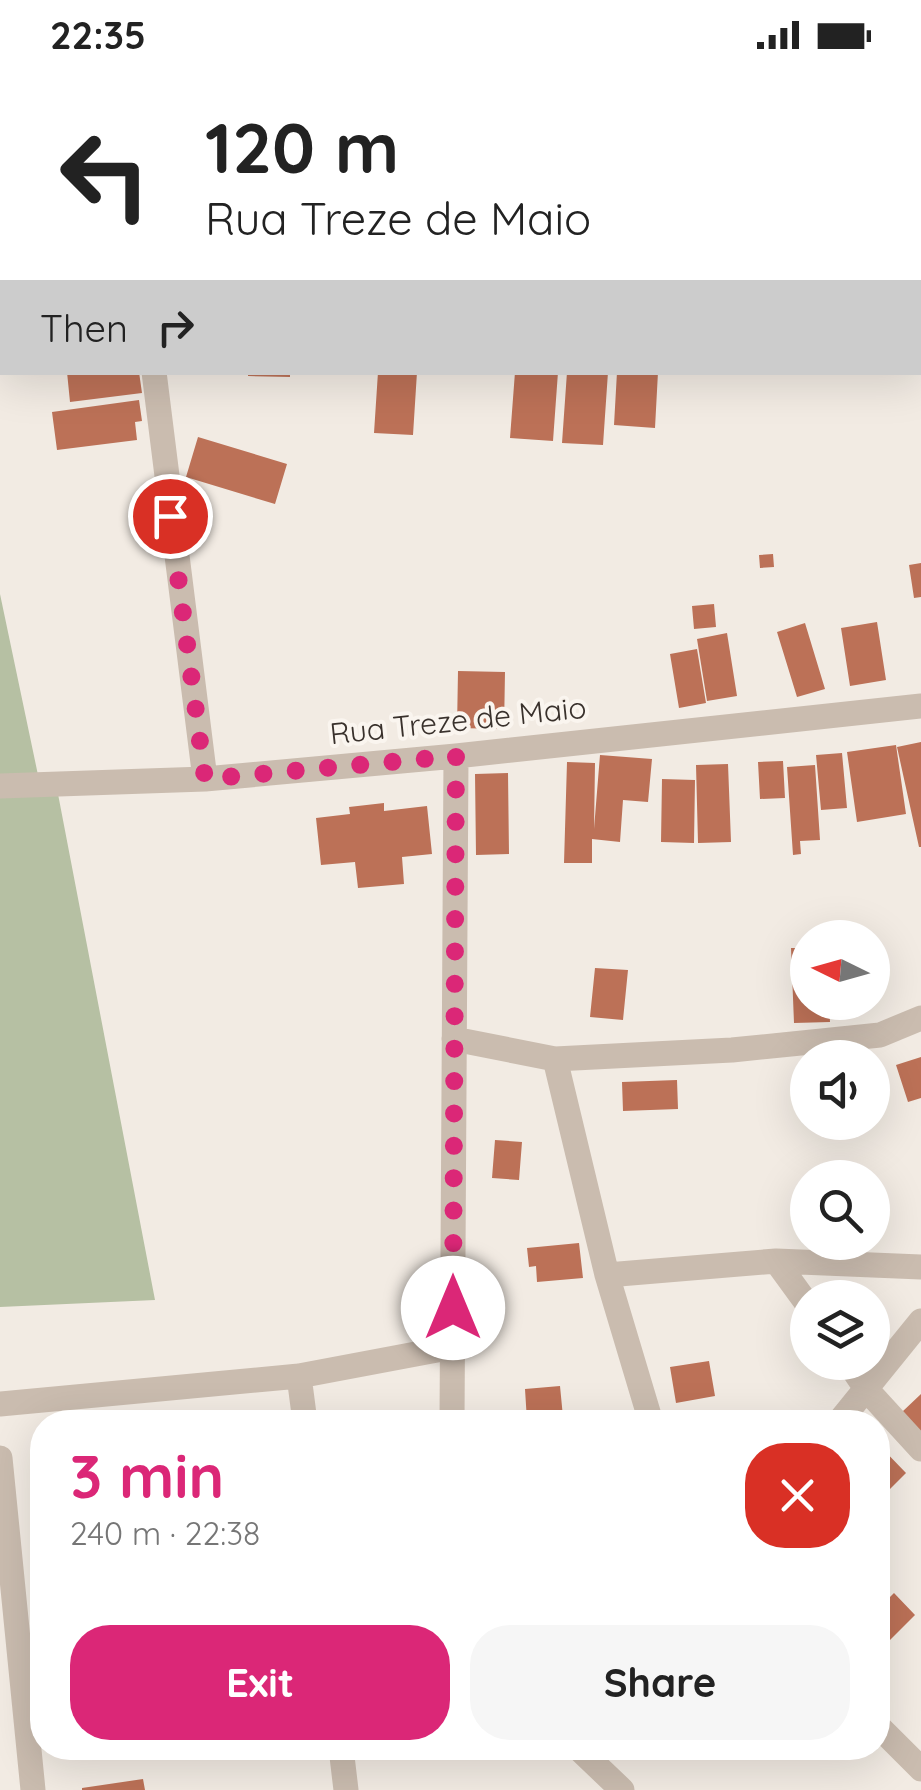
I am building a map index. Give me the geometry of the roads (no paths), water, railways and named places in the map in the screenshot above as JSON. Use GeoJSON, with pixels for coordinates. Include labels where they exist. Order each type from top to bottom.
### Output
{"type":"FeatureCollection","features":[{"type":"Feature","properties":{"kind":"street"},"geometry":{"type":"LineString","coordinates":[[154,375],[205,779]]}},
{"type":"Feature","properties":{"kind":"street","name":"Rua Treze de Maio"},"geometry":{"type":"LineString","coordinates":[[0,786],[205,779],[921,706]]}},
{"type":"Feature","properties":{"kind":"street"},"geometry":{"type":"LineString","coordinates":[[452,1410],[456,756]]}},
{"type":"Feature","properties":{"kind":"street"},"geometry":{"type":"LineString","coordinates":[[454,1038],[556,1058],[732,1050],[880,1036],[921,1018]]}},
{"type":"Feature","properties":{"kind":"street"},"geometry":{"type":"LineString","coordinates":[[556,1058],[607,1275],[647,1410]]}},
{"type":"Feature","properties":{"kind":"street"},"geometry":{"type":"LineString","coordinates":[[607,1275],[776,1261],[921,1267]]}},
{"type":"Feature","properties":{"kind":"street"},"geometry":{"type":"LineString","coordinates":[[776,1261],[790,1280]]}},
{"type":"Feature","properties":{"kind":"street"},"geometry":{"type":"LineString","coordinates":[[850,1410],[921,1321]]}},
{"type":"Feature","properties":{"kind":"street"},"geometry":{"type":"LineString","coordinates":[[0,1404],[299,1376],[452,1346]]}},
{"type":"Feature","properties":{"kind":"street"},"geometry":{"type":"LineString","coordinates":[[299,1376],[303,1410]]}},
{"type":"Feature","properties":{"kind":"street"},"geometry":{"type":"LineString","coordinates":[[860,1380],[885,1410]]}},
{"type":"Feature","properties":{"kind":"street"},"geometry":{"type":"LineString","coordinates":[[890,1416],[921,1450]]}},
{"type":"Feature","properties":{"kind":"street"},"geometry":{"type":"LineString","coordinates":[[0,1458],[30,1760]]}},
{"type":"Feature","properties":{"kind":"street"},"geometry":{"type":"LineString","coordinates":[[890,1738],[921,1769]]}},
{"type":"Feature","properties":{"kind":"street"},"geometry":{"type":"LineString","coordinates":[[30,1760],[33,1790]]}},
{"type":"Feature","properties":{"kind":"street"},"geometry":{"type":"LineString","coordinates":[[342,1760],[346,1790]]}},
{"type":"Feature","properties":{"kind":"street"},"geometry":{"type":"LineString","coordinates":[[591,1760],[622,1790]]}}]}
